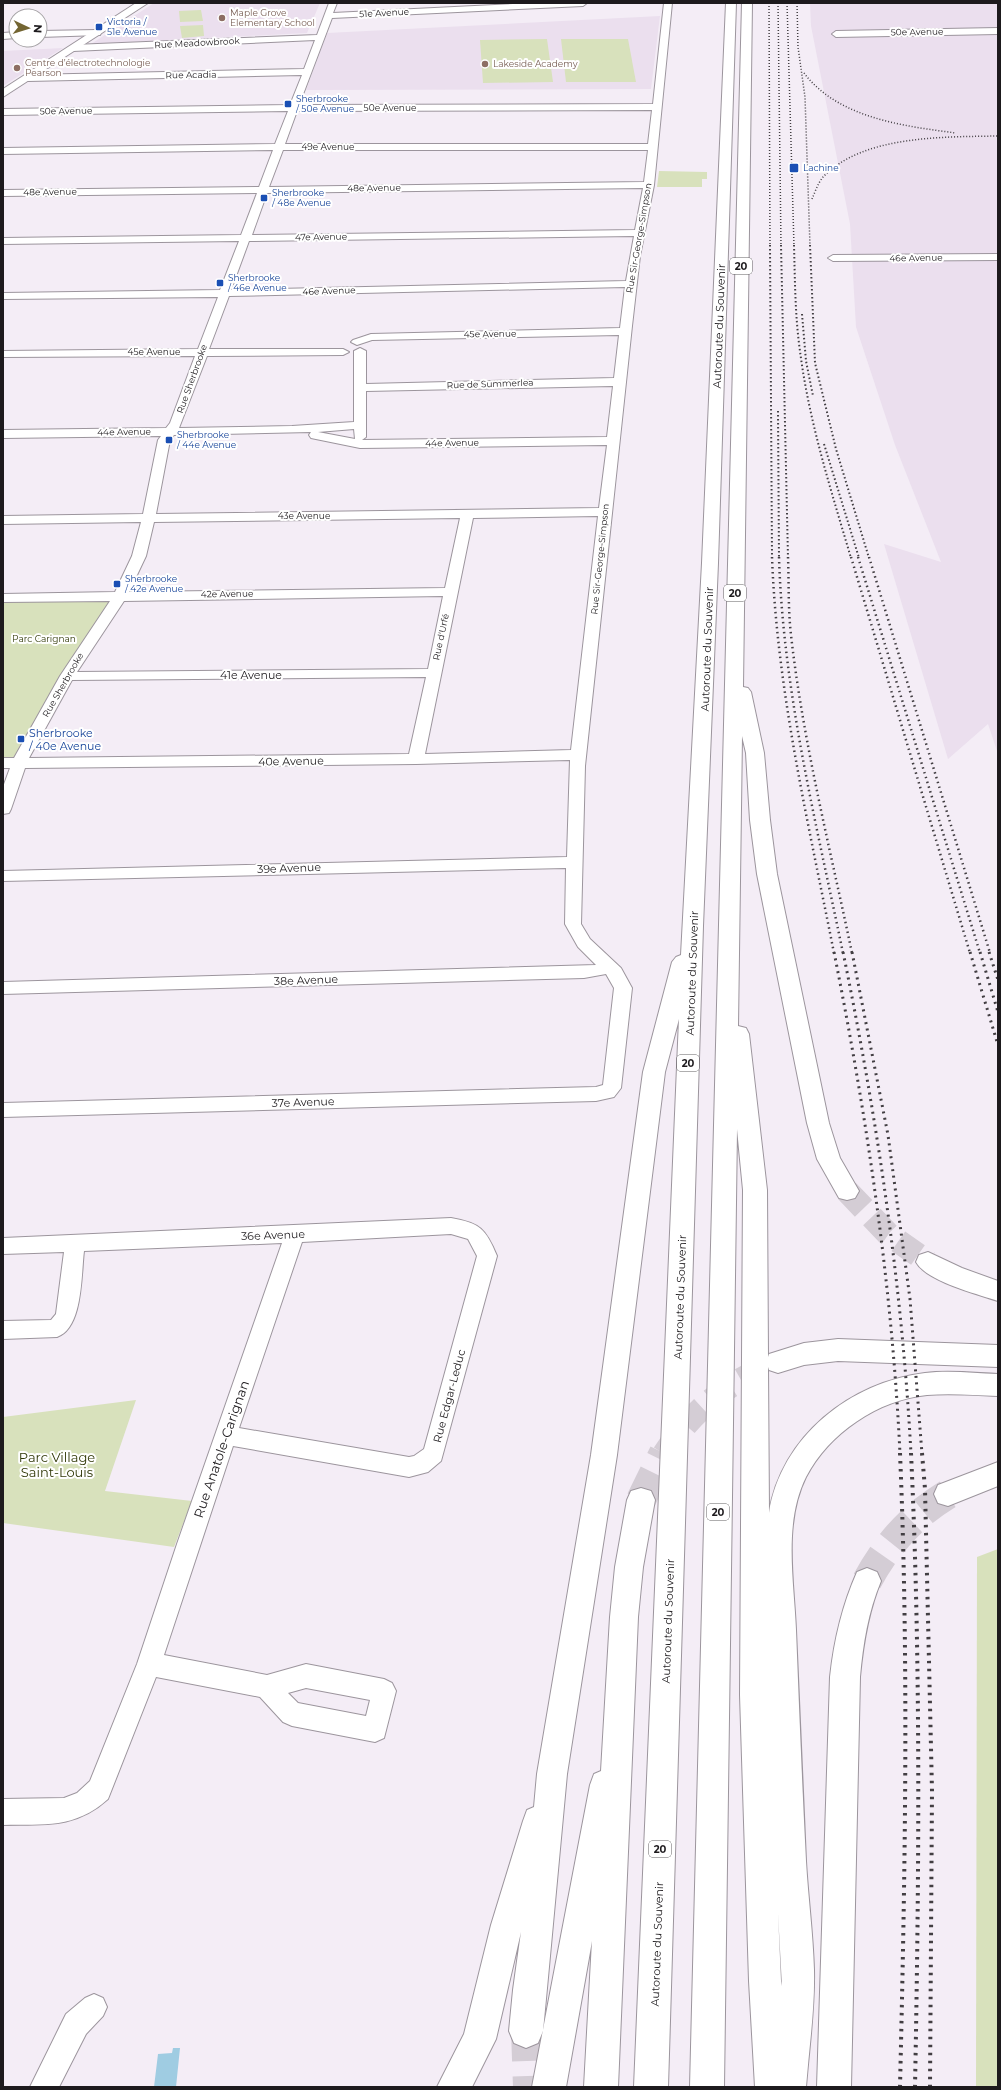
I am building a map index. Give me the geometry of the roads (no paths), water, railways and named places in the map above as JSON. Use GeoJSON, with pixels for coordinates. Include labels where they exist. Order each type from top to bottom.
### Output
{"type":"FeatureCollection","features":[{"type":"Feature","properties":{"kind":"main road"},"geometry":{"type":"LineString","coordinates":[[3,94],[143,3]]}},
{"type":"Feature","properties":{"kind":"main road","name":"Autoroute du Souvenir"},"geometry":{"type":"LineString","coordinates":[[651,2087],[693,926],[710,571],[730,3]]}},
{"type":"Feature","properties":{"kind":"main road","name":"Autoroute du Souvenir"},"geometry":{"type":"LineString","coordinates":[[707,2087],[747,3]]}},
{"type":"Feature","properties":{"kind":"main road"},"geometry":{"type":"LineString","coordinates":[[734,658],[756,753],[760,820],[767,874],[818,1123],[829,1158],[847,1191]]}},
{"type":"Feature","properties":{"kind":"main road"},"geometry":{"type":"LineString","coordinates":[[526,2031],[552,1774],[604,1455],[654,1072],[693,926]]}},
{"type":"Feature","properties":{"kind":"main road"},"geometry":{"type":"LineString","coordinates":[[728,937],[755,1190],[755,1695],[765,1981],[772,2087]]}},
{"type":"Feature","properties":{"kind":"main road"},"geometry":{"type":"LineString","coordinates":[[928,1262],[953,1275],[998,1291]]}},
{"type":"Feature","properties":{"kind":"main road"},"geometry":{"type":"LineString","coordinates":[[778,1362],[804,1354],[838,1350],[963,1354],[997,1375]]}},
{"type":"Feature","properties":{"kind":"main road"},"geometry":{"type":"LineString","coordinates":[[790,2087],[798,1984],[785,1735],[780,1578],[782,1519],[788,1491],[796,1470],[818,1439],[843,1416],[864,1403],[884,1394],[920,1385],[954,1383],[997,1375]]}},
{"type":"Feature","properties":{"kind":"main road"},"geometry":{"type":"LineString","coordinates":[[948,1494],[998,1474]]}},
{"type":"Feature","properties":{"kind":"main road"},"geometry":{"type":"LineString","coordinates":[[601,2087],[626,1587],[632,1544],[641,1500]]}},
{"type":"Feature","properties":{"kind":"main road"},"geometry":{"type":"LineString","coordinates":[[834,2087],[845,1677],[851,1627],[857,1603],[866,1581]]}},
{"type":"Feature","properties":{"kind":"main road"},"geometry":{"type":"LineString","coordinates":[[549,2087],[620,1703]]}},
{"type":"Feature","properties":{"kind":"main road"},"geometry":{"type":"LineString","coordinates":[[454,2087],[470,2058],[483,2026],[507,1925],[552,1774]]}},
{"type":"Feature","properties":{"kind":"street","name":"Rue Sherbrooke"},"geometry":{"type":"LineString","coordinates":[[3,809],[19,763],[67,676],[120,596],[139,556],[149,517],[164,440],[176,423],[333,3]]}},
{"type":"Feature","properties":{"kind":"street","name":"51e Avenue"},"geometry":{"type":"LineString","coordinates":[[328,16],[454,6],[583,3]]}},
{"type":"Feature","properties":{"kind":"street","name":"Rue Sir-George-Simpson"},"geometry":{"type":"LineString","coordinates":[[602,1093],[608,1091],[613,1086],[623,992],[618,977],[587,947],[575,930],[573,918],[578,755],[625,331],[631,284],[649,185],[668,3]]}},
{"type":"Feature","properties":{"kind":"street","name":"50e Avenue"},"geometry":{"type":"LineString","coordinates":[[836,34],[998,30]]}},
{"type":"Feature","properties":{"kind":"street"},"geometry":{"type":"LineString","coordinates":[[48,34],[97,33]]}},
{"type":"Feature","properties":{"kind":"street","name":"Rue Meadowbrook"},"geometry":{"type":"LineString","coordinates":[[73,48],[320,37]]}},
{"type":"Feature","properties":{"kind":"street","name":"Rue Acadia"},"geometry":{"type":"LineString","coordinates":[[28,78],[307,72]]}},
{"type":"Feature","properties":{"kind":"street","name":"50e Avenue"},"geometry":{"type":"LineString","coordinates":[[3,112],[293,108],[657,108]]}},
{"type":"Feature","properties":{"kind":"street","name":"49e Avenue"},"geometry":{"type":"LineString","coordinates":[[3,151],[279,147],[653,146]]}},
{"type":"Feature","properties":{"kind":"street","name":"48e Avenue"},"geometry":{"type":"LineString","coordinates":[[3,193],[649,185]]}},
{"type":"Feature","properties":{"kind":"street","name":"47e Avenue"},"geometry":{"type":"LineString","coordinates":[[3,241],[640,234]]}},
{"type":"Feature","properties":{"kind":"street","name":"46e Avenue"},"geometry":{"type":"LineString","coordinates":[[833,258],[998,257]]}},
{"type":"Feature","properties":{"kind":"street","name":"46e Avenue"},"geometry":{"type":"LineString","coordinates":[[3,296],[224,294],[631,284]]}},
{"type":"Feature","properties":{"kind":"street","name":"45e Avenue"},"geometry":{"type":"LineString","coordinates":[[3,354],[304,352],[342,347],[352,353],[358,346],[371,337],[625,331]]}},
{"type":"Feature","properties":{"kind":"street"},"geometry":{"type":"LineString","coordinates":[[358,346],[360,444]]}},
{"type":"Feature","properties":{"kind":"street","name":"Rue de Summerlea"},"geometry":{"type":"LineString","coordinates":[[360,388],[519,383],[620,382]]}},
{"type":"Feature","properties":{"kind":"street","name":"44e Avenue"},"geometry":{"type":"LineString","coordinates":[[3,434],[292,430],[360,425]]}},
{"type":"Feature","properties":{"kind":"street","name":"44e Avenue"},"geometry":{"type":"LineString","coordinates":[[292,430],[360,444],[613,441]]}},
{"type":"Feature","properties":{"kind":"street","name":"43e Avenue"},"geometry":{"type":"LineString","coordinates":[[3,520],[605,512]]}},
{"type":"Feature","properties":{"kind":"street","name":"Rue d'Urfé"},"geometry":{"type":"LineString","coordinates":[[416,760],[466,515]]}},
{"type":"Feature","properties":{"kind":"street","name":"42e Avenue"},"geometry":{"type":"LineString","coordinates":[[3,598],[451,592]]}},
{"type":"Feature","properties":{"kind":"street","name":"41e Avenue"},"geometry":{"type":"LineString","coordinates":[[67,676],[434,673]]}},
{"type":"Feature","properties":{"kind":"street","name":"40e Avenue"},"geometry":{"type":"LineString","coordinates":[[3,763],[416,760],[578,755]]}},
{"type":"Feature","properties":{"kind":"street","name":"39e Avenue"},"geometry":{"type":"LineString","coordinates":[[3,876],[574,862]]}},
{"type":"Feature","properties":{"kind":"street","name":"38e Avenue"},"geometry":{"type":"LineString","coordinates":[[3,988],[584,972],[598,971],[607,967]]}},
{"type":"Feature","properties":{"kind":"street","name":"37e Avenue"},"geometry":{"type":"LineString","coordinates":[[3,1110],[602,1093]]}},
{"type":"Feature","properties":{"kind":"street","name":"36e Avenue"},"geometry":{"type":"LineString","coordinates":[[3,1246],[295,1235],[452,1226],[471,1229]]}},
{"type":"Feature","properties":{"kind":"street","name":"Rue Edgar-Leduc"},"geometry":{"type":"LineString","coordinates":[[226,1435],[409,1467],[420,1465],[433,1454],[487,1256],[481,1241],[471,1229]]}},
{"type":"Feature","properties":{"kind":"street","name":"Rue Anatole-Carignan"},"geometry":{"type":"LineString","coordinates":[[3,1812],[64,1812],[86,1802],[99,1790],[149,1664],[295,1235]]}},
{"type":"Feature","properties":{"kind":"street"},"geometry":{"type":"LineString","coordinates":[[3,1330],[57,1328],[66,1316],[75,1244]]}},
{"type":"Feature","properties":{"kind":"street"},"geometry":{"type":"LineString","coordinates":[[149,1664],[267,1687]]}},
{"type":"Feature","properties":{"kind":"street"},"geometry":{"type":"LineString","coordinates":[[44,2087],[76,2024],[94,2007]]}},
{"type":"Feature","properties":{"kind":"water"},"geometry":{"type":"Polygon","coordinates":[[[173,2048],[180,2048],[176,2087],[154,2087],[158,2054],[172,2053],[173,2048]]]}},
{"type":"Feature","properties":{"kind":"tunnel"},"geometry":{"type":"LineString","coordinates":[[847,1191],[888,1234],[928,1262]]}},
{"type":"Feature","properties":{"kind":"tunnel"},"geometry":{"type":"LineString","coordinates":[[664,1454],[697,1412],[710,1401],[723,1391],[753,1373],[770,1365]]}},
{"type":"Feature","properties":{"kind":"tunnel"},"geometry":{"type":"LineString","coordinates":[[641,1500],[664,1453]]}},
{"type":"Feature","properties":{"kind":"tunnel"},"geometry":{"type":"LineString","coordinates":[[867,1581],[883,1555],[912,1521],[948,1494]]}},
{"type":"Feature","properties":{"kind":"tunnel"},"geometry":{"type":"LineString","coordinates":[[526,2031],[528,2087]]}},
{"type":"Feature","properties":{"kind":"railway"},"geometry":{"type":"LineString","coordinates":[[769,3],[770,246]]}},
{"type":"Feature","properties":{"kind":"railway"},"geometry":{"type":"LineString","coordinates":[[778,3],[781,246]]}},
{"type":"Feature","properties":{"kind":"railway"},"geometry":{"type":"LineString","coordinates":[[787,3],[794,246]]}},
{"type":"Feature","properties":{"kind":"railway"},"geometry":{"type":"LineString","coordinates":[[797,3],[798,47],[805,97],[810,246]]}},
{"type":"Feature","properties":{"kind":"railway"},"geometry":{"type":"LineString","coordinates":[[804,73],[818,88],[853,110],[894,123],[956,133]]}},
{"type":"Feature","properties":{"kind":"railway"},"geometry":{"type":"LineString","coordinates":[[812,199],[823,177],[840,163],[860,153],[882,146],[929,138],[998,136]]}},
{"type":"Feature","properties":{"kind":"railway"},"geometry":{"type":"LineString","coordinates":[[770,245],[772,558]]}},
{"type":"Feature","properties":{"kind":"railway"},"geometry":{"type":"LineString","coordinates":[[781,245],[788,558]]}},
{"type":"Feature","properties":{"kind":"railway"},"geometry":{"type":"LineString","coordinates":[[794,245],[797,325],[804,377],[821,456],[851,558]]}},
{"type":"Feature","properties":{"kind":"railway"},"geometry":{"type":"LineString","coordinates":[[810,245],[815,363],[836,449],[869,558]]}},
{"type":"Feature","properties":{"kind":"railway"},"geometry":{"type":"LineString","coordinates":[[802,314],[806,361],[813,396]]}},
{"type":"Feature","properties":{"kind":"railway"},"geometry":{"type":"LineString","coordinates":[[778,411],[779,558]]}},
{"type":"Feature","properties":{"kind":"railway"},"geometry":{"type":"LineString","coordinates":[[824,444],[859,558]]}},
{"type":"Feature","properties":{"kind":"railway"},"geometry":{"type":"LineString","coordinates":[[772,557],[780,657],[787,706],[804,805],[834,953]]}},
{"type":"Feature","properties":{"kind":"railway"},"geometry":{"type":"LineString","coordinates":[[779,557],[782,607],[794,707],[802,756],[843,953]]}},
{"type":"Feature","properties":{"kind":"railway"},"geometry":{"type":"LineString","coordinates":[[788,557],[790,625],[802,715],[852,953]]}},
{"type":"Feature","properties":{"kind":"railway"},"geometry":{"type":"LineString","coordinates":[[851,557],[970,953]]}},
{"type":"Feature","properties":{"kind":"railway"},"geometry":{"type":"LineString","coordinates":[[858,557],[980,953]]}},
{"type":"Feature","properties":{"kind":"railway"},"geometry":{"type":"LineString","coordinates":[[869,557],[990,953]]}},
{"type":"Feature","properties":{"kind":"railway"},"geometry":{"type":"LineString","coordinates":[[834,952],[857,1077],[876,1202],[891,1328],[900,1454]]}},
{"type":"Feature","properties":{"kind":"railway"},"geometry":{"type":"LineString","coordinates":[[843,952],[867,1077],[886,1202],[901,1328],[911,1454]]}},
{"type":"Feature","properties":{"kind":"railway"},"geometry":{"type":"LineString","coordinates":[[852,952],[888,1135],[910,1299],[922,1454]]}},
{"type":"Feature","properties":{"kind":"railway"},"geometry":{"type":"LineString","coordinates":[[970,952],[998,1045]]}},
{"type":"Feature","properties":{"kind":"railway"},"geometry":{"type":"LineString","coordinates":[[980,952],[998,1012]]}},
{"type":"Feature","properties":{"kind":"railway"},"geometry":{"type":"LineString","coordinates":[[989,952],[998,980]]}},
{"type":"Feature","properties":{"kind":"railway"},"geometry":{"type":"LineString","coordinates":[[900,1453],[903,1532],[905,1691],[905,1850],[900,2087]]}},
{"type":"Feature","properties":{"kind":"railway"},"geometry":{"type":"LineString","coordinates":[[911,1453],[918,1691],[915,2087]]}},
{"type":"Feature","properties":{"kind":"railway"},"geometry":{"type":"LineString","coordinates":[[922,1453],[925,1489],[932,1791],[930,2087]]}},
{"type":"Feature","properties":{"kind":"place","name":"Maple Grove Elementary School"},"geometry":{"type":"Point","coordinates":[222,18]}},
{"type":"Feature","properties":{"kind":"place","name":"Victoria / 51e Avenue"},"geometry":{"type":"Point","coordinates":[99,27]}},
{"type":"Feature","properties":{"kind":"place","name":"Lakeside Academy"},"geometry":{"type":"Point","coordinates":[485,64]}},
{"type":"Feature","properties":{"kind":"place","name":"Centre d’électrotechnologie Pearson"},"geometry":{"type":"Point","coordinates":[17,68]}},
{"type":"Feature","properties":{"kind":"place","name":"Sherbrooke / 50e Avenue"},"geometry":{"type":"Point","coordinates":[288,104]}},
{"type":"Feature","properties":{"kind":"place","name":"Lachine"},"geometry":{"type":"Point","coordinates":[794,168]}},
{"type":"Feature","properties":{"kind":"place","name":"Sherbrooke / 48e Avenue"},"geometry":{"type":"Point","coordinates":[264,198]}},
{"type":"Feature","properties":{"kind":"place","name":"Sherbrooke / 46e Avenue"},"geometry":{"type":"Point","coordinates":[220,283]}},
{"type":"Feature","properties":{"kind":"place","name":"Sherbrooke / 44e Avenue"},"geometry":{"type":"Point","coordinates":[169,440]}},
{"type":"Feature","properties":{"kind":"place","name":"Sherbrooke / 42e Avenue"},"geometry":{"type":"Point","coordinates":[117,584]}},
{"type":"Feature","properties":{"kind":"place","name":"Sherbrooke / 40e Avenue"},"geometry":{"type":"Point","coordinates":[21,739]}},
{"type":"Feature","properties":{"kind":"park label","name":"Parc Carignan"},"geometry":{"type":"Point","coordinates":[44,639]}},
{"type":"Feature","properties":{"kind":"park label","name":"Parc Village Saint-Louis"},"geometry":{"type":"Point","coordinates":[57,1464]}}]}
